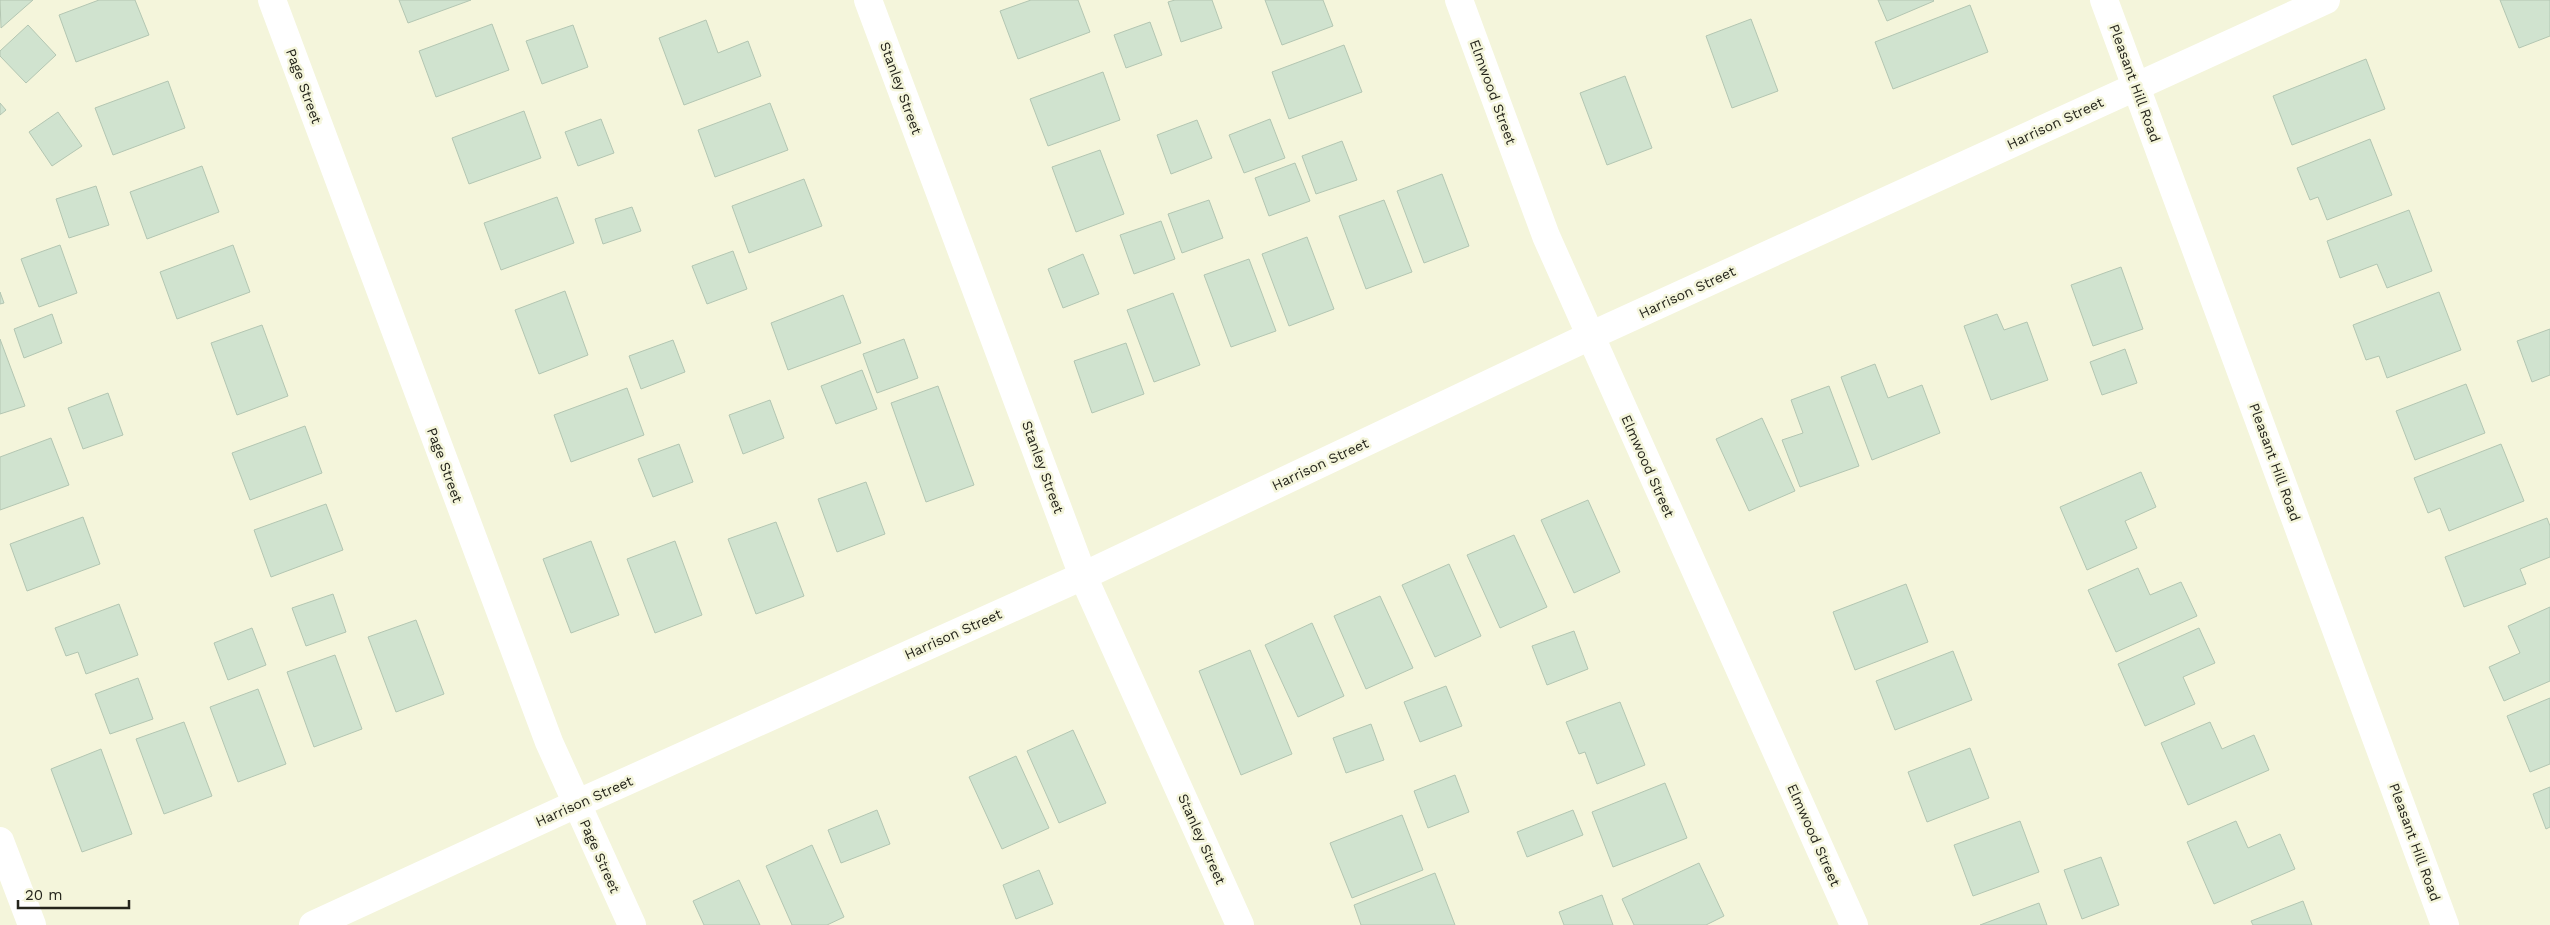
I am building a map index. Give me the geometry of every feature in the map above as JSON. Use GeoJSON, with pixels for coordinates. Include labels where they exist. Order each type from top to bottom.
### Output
{"type":"FeatureCollection","features":[{"type":"Feature","properties":{"kind":"street","name":"Page Street"},"geometry":{"type":"LineString","coordinates":[[272,0],[549,742],[632,925]]}},
{"type":"Feature","properties":{"kind":"street","name":"Stanley Street"},"geometry":{"type":"LineString","coordinates":[[868,0],[1083,576],[1240,925]]}},
{"type":"Feature","properties":{"kind":"street","name":"Elmwood Street"},"geometry":{"type":"LineString","coordinates":[[1459,0],[1546,236],[1854,925]]}},
{"type":"Feature","properties":{"kind":"street","name":"Pleasant Hill Road"},"geometry":{"type":"LineString","coordinates":[[2104,0],[2445,925]]}},
{"type":"Feature","properties":{"kind":"street","name":"Harrison Street"},"geometry":{"type":"LineString","coordinates":[[313,925],[576,804],[1083,576],[1590,336],[2326,0]]}},
{"type":"Feature","properties":{"kind":"street"},"geometry":{"type":"LineString","coordinates":[[0,841],[32,925]]}},
{"type":"Feature","properties":{"kind":"building"},"geometry":{"type":"Polygon","coordinates":[[[0,0],[33,0],[1,28],[0,0]]]}},
{"type":"Feature","properties":{"kind":"building"},"geometry":{"type":"Polygon","coordinates":[[[99,0],[135,0],[149,35],[76,62],[59,15],[99,0]]]}},
{"type":"Feature","properties":{"kind":"building"},"geometry":{"type":"Polygon","coordinates":[[[399,0],[471,0],[408,23],[399,0]]]}},
{"type":"Feature","properties":{"kind":"building"},"geometry":{"type":"Polygon","coordinates":[[[1031,0],[1078,0],[1090,32],[1018,59],[1000,11],[1031,0]]]}},
{"type":"Feature","properties":{"kind":"building"},"geometry":{"type":"Polygon","coordinates":[[[1175,0],[1212,0],[1222,28],[1181,42],[1168,2],[1175,0]]]}},
{"type":"Feature","properties":{"kind":"building"},"geometry":{"type":"Polygon","coordinates":[[[1265,0],[1323,0],[1333,26],[1282,45],[1265,0]]]}},
{"type":"Feature","properties":{"kind":"building"},"geometry":{"type":"Polygon","coordinates":[[[1878,0],[1933,0],[1934,1],[1887,21],[1878,0]]]}},
{"type":"Feature","properties":{"kind":"building"},"geometry":{"type":"Polygon","coordinates":[[[2500,0],[2550,0],[2550,36],[2519,48],[2500,0]]]}},
{"type":"Feature","properties":{"kind":"building"},"geometry":{"type":"Polygon","coordinates":[[[1970,5],[1988,52],[1893,89],[1875,42],[1970,5]]]}},
{"type":"Feature","properties":{"kind":"building"},"geometry":{"type":"Polygon","coordinates":[[[1751,19],[1778,91],[1732,108],[1706,36],[1751,19]]]}},
{"type":"Feature","properties":{"kind":"building"},"geometry":{"type":"Polygon","coordinates":[[[706,20],[718,53],[748,41],[761,76],[684,105],[659,38],[706,20]]]}},
{"type":"Feature","properties":{"kind":"building"},"geometry":{"type":"Polygon","coordinates":[[[1150,22],[1162,55],[1126,68],[1114,35],[1150,22]]]}},
{"type":"Feature","properties":{"kind":"building"},"geometry":{"type":"Polygon","coordinates":[[[492,24],[509,70],[436,97],[419,51],[492,24]]]}},
{"type":"Feature","properties":{"kind":"building"},"geometry":{"type":"Polygon","coordinates":[[[28,25],[56,55],[26,83],[0,56],[0,51],[28,25]]]}},
{"type":"Feature","properties":{"kind":"building"},"geometry":{"type":"Polygon","coordinates":[[[573,25],[588,67],[542,84],[526,41],[573,25]]]}},
{"type":"Feature","properties":{"kind":"building"},"geometry":{"type":"Polygon","coordinates":[[[1344,45],[1362,92],[1289,119],[1272,72],[1344,45]]]}},
{"type":"Feature","properties":{"kind":"building"},"geometry":{"type":"Polygon","coordinates":[[[2366,59],[2385,109],[2292,145],[2273,96],[2366,59]]]}},
{"type":"Feature","properties":{"kind":"building"},"geometry":{"type":"Polygon","coordinates":[[[1103,72],[1120,120],[1048,146],[1030,99],[1103,72]]]}},
{"type":"Feature","properties":{"kind":"building"},"geometry":{"type":"Polygon","coordinates":[[[1625,76],[1652,148],[1607,165],[1580,93],[1625,76]]]}},
{"type":"Feature","properties":{"kind":"building"},"geometry":{"type":"Polygon","coordinates":[[[168,81],[185,128],[113,155],[95,108],[168,81]]]}},
{"type":"Feature","properties":{"kind":"building"},"geometry":{"type":"Polygon","coordinates":[[[0,103],[6,110],[0,115],[0,103]]]}},
{"type":"Feature","properties":{"kind":"building"},"geometry":{"type":"Polygon","coordinates":[[[770,103],[788,150],[715,177],[698,130],[770,103]]]}},
{"type":"Feature","properties":{"kind":"building"},"geometry":{"type":"Polygon","coordinates":[[[524,111],[541,158],[469,184],[452,138],[524,111]]]}},
{"type":"Feature","properties":{"kind":"building"},"geometry":{"type":"Polygon","coordinates":[[[58,112],[82,146],[52,166],[29,132],[58,112]]]}},
{"type":"Feature","properties":{"kind":"building"},"geometry":{"type":"Polygon","coordinates":[[[601,119],[614,153],[578,166],[565,132],[601,119]]]}},
{"type":"Feature","properties":{"kind":"building"},"geometry":{"type":"Polygon","coordinates":[[[1270,119],[1285,158],[1244,173],[1229,135],[1270,119]]]}},
{"type":"Feature","properties":{"kind":"building"},"geometry":{"type":"Polygon","coordinates":[[[1197,120],[1212,158],[1171,174],[1157,135],[1197,120]]]}},
{"type":"Feature","properties":{"kind":"building"},"geometry":{"type":"Polygon","coordinates":[[[2370,139],[2392,195],[2327,220],[2318,197],[2310,200],[2297,168],[2370,139]]]}},
{"type":"Feature","properties":{"kind":"building"},"geometry":{"type":"Polygon","coordinates":[[[1342,141],[1357,180],[1316,194],[1302,156],[1342,141]]]}},
{"type":"Feature","properties":{"kind":"building"},"geometry":{"type":"Polygon","coordinates":[[[1100,150],[1124,214],[1076,232],[1052,167],[1100,150]]]}},
{"type":"Feature","properties":{"kind":"building"},"geometry":{"type":"Polygon","coordinates":[[[1295,163],[1310,201],[1269,216],[1255,178],[1295,163]]]}},
{"type":"Feature","properties":{"kind":"building"},"geometry":{"type":"Polygon","coordinates":[[[202,166],[219,212],[147,239],[130,192],[202,166]]]}},
{"type":"Feature","properties":{"kind":"building"},"geometry":{"type":"Polygon","coordinates":[[[1442,174],[1469,246],[1424,263],[1397,191],[1442,174]]]}},
{"type":"Feature","properties":{"kind":"building"},"geometry":{"type":"Polygon","coordinates":[[[804,179],[822,226],[749,253],[732,206],[804,179]]]}},
{"type":"Feature","properties":{"kind":"building"},"geometry":{"type":"Polygon","coordinates":[[[96,186],[109,225],[69,238],[56,199],[96,186]]]}},
{"type":"Feature","properties":{"kind":"building"},"geometry":{"type":"Polygon","coordinates":[[[557,197],[574,243],[501,270],[484,223],[557,197]]]}},
{"type":"Feature","properties":{"kind":"building"},"geometry":{"type":"Polygon","coordinates":[[[1209,200],[1223,238],[1182,253],[1168,214],[1209,200]]]}},
{"type":"Feature","properties":{"kind":"building"},"geometry":{"type":"Polygon","coordinates":[[[1384,200],[1412,272],[1366,289],[1339,216],[1384,200]]]}},
{"type":"Feature","properties":{"kind":"building"},"geometry":{"type":"Polygon","coordinates":[[[632,207],[641,231],[603,244],[595,219],[632,207]]]}},
{"type":"Feature","properties":{"kind":"building"},"geometry":{"type":"Polygon","coordinates":[[[2409,210],[2432,271],[2387,288],[2377,264],[2340,278],[2327,241],[2409,210]]]}},
{"type":"Feature","properties":{"kind":"building"},"geometry":{"type":"Polygon","coordinates":[[[1161,221],[1175,259],[1134,274],[1120,235],[1161,221]]]}},
{"type":"Feature","properties":{"kind":"building"},"geometry":{"type":"Polygon","coordinates":[[[1307,237],[1334,309],[1289,326],[1262,254],[1307,237]]]}},
{"type":"Feature","properties":{"kind":"building"},"geometry":{"type":"Polygon","coordinates":[[[60,245],[77,293],[39,307],[21,259],[60,245]]]}},
{"type":"Feature","properties":{"kind":"building"},"geometry":{"type":"Polygon","coordinates":[[[233,245],[250,292],[177,319],[160,272],[233,245]]]}},
{"type":"Feature","properties":{"kind":"building"},"geometry":{"type":"Polygon","coordinates":[[[733,251],[747,289],[707,304],[692,266],[733,251]]]}},
{"type":"Feature","properties":{"kind":"building"},"geometry":{"type":"Polygon","coordinates":[[[1083,254],[1099,294],[1063,308],[1048,269],[1083,254]]]}},
{"type":"Feature","properties":{"kind":"building"},"geometry":{"type":"Polygon","coordinates":[[[1249,259],[1276,331],[1231,347],[1204,275],[1249,259]]]}},
{"type":"Feature","properties":{"kind":"building"},"geometry":{"type":"Polygon","coordinates":[[[2121,267],[2143,329],[2093,346],[2071,285],[2121,267]]]}},
{"type":"Feature","properties":{"kind":"building"},"geometry":{"type":"Polygon","coordinates":[[[565,291],[588,355],[539,374],[515,310],[565,291]]]}},
{"type":"Feature","properties":{"kind":"building"},"geometry":{"type":"Polygon","coordinates":[[[0,292],[4,303],[0,304],[0,292]]]}},
{"type":"Feature","properties":{"kind":"building"},"geometry":{"type":"Polygon","coordinates":[[[2439,292],[2461,350],[2387,378],[2379,356],[2366,360],[2353,325],[2439,292]]]}},
{"type":"Feature","properties":{"kind":"building"},"geometry":{"type":"Polygon","coordinates":[[[1173,293],[1200,365],[1154,382],[1127,310],[1173,293]]]}},
{"type":"Feature","properties":{"kind":"building"},"geometry":{"type":"Polygon","coordinates":[[[843,295],[861,343],[788,370],[771,323],[843,295]]]}},
{"type":"Feature","properties":{"kind":"building"},"geometry":{"type":"Polygon","coordinates":[[[52,314],[62,343],[24,358],[14,329],[52,314]]]}},
{"type":"Feature","properties":{"kind":"building"},"geometry":{"type":"Polygon","coordinates":[[[1997,314],[2004,330],[2027,322],[2048,380],[1991,400],[1964,326],[1997,314]]]}},
{"type":"Feature","properties":{"kind":"building"},"geometry":{"type":"Polygon","coordinates":[[[262,325],[288,396],[237,415],[211,343],[262,325]]]}},
{"type":"Feature","properties":{"kind":"building"},"geometry":{"type":"Polygon","coordinates":[[[2550,329],[2550,375],[2532,382],[2517,341],[2550,329]]]}},
{"type":"Feature","properties":{"kind":"building"},"geometry":{"type":"Polygon","coordinates":[[[0,339],[25,406],[0,414],[0,339]]]}},
{"type":"Feature","properties":{"kind":"building"},"geometry":{"type":"Polygon","coordinates":[[[904,339],[918,378],[877,393],[863,354],[904,339]]]}},
{"type":"Feature","properties":{"kind":"building"},"geometry":{"type":"Polygon","coordinates":[[[673,340],[685,372],[641,389],[629,356],[673,340]]]}},
{"type":"Feature","properties":{"kind":"building"},"geometry":{"type":"Polygon","coordinates":[[[1126,343],[1144,394],[1092,413],[1074,361],[1126,343]]]}},
{"type":"Feature","properties":{"kind":"building"},"geometry":{"type":"Polygon","coordinates":[[[2125,349],[2137,383],[2102,395],[2090,362],[2125,349]]]}},
{"type":"Feature","properties":{"kind":"building"},"geometry":{"type":"Polygon","coordinates":[[[1875,364],[1888,398],[1922,385],[1940,433],[1872,460],[1841,377],[1875,364]]]}},
{"type":"Feature","properties":{"kind":"building"},"geometry":{"type":"Polygon","coordinates":[[[862,370],[877,409],[836,424],[821,386],[862,370]]]}},
{"type":"Feature","properties":{"kind":"building"},"geometry":{"type":"Polygon","coordinates":[[[2466,384],[2485,433],[2415,460],[2396,411],[2466,384]]]}},
{"type":"Feature","properties":{"kind":"building"},"geometry":{"type":"Polygon","coordinates":[[[938,386],[974,485],[926,502],[891,403],[938,386]]]}},
{"type":"Feature","properties":{"kind":"building"},"geometry":{"type":"Polygon","coordinates":[[[1829,386],[1859,466],[1800,487],[1782,440],[1803,433],[1791,400],[1829,386]]]}},
{"type":"Feature","properties":{"kind":"building"},"geometry":{"type":"Polygon","coordinates":[[[627,388],[644,435],[571,462],[554,415],[627,388]]]}},
{"type":"Feature","properties":{"kind":"building"},"geometry":{"type":"Polygon","coordinates":[[[108,393],[123,435],[83,449],[68,408],[108,393]]]}},
{"type":"Feature","properties":{"kind":"building"},"geometry":{"type":"Polygon","coordinates":[[[770,400],[784,438],[743,454],[729,415],[770,400]]]}},
{"type":"Feature","properties":{"kind":"building"},"geometry":{"type":"Polygon","coordinates":[[[1762,418],[1795,491],[1749,511],[1716,439],[1762,418]]]}},
{"type":"Feature","properties":{"kind":"building"},"geometry":{"type":"Polygon","coordinates":[[[305,426],[322,473],[250,500],[232,453],[305,426]]]}},
{"type":"Feature","properties":{"kind":"building"},"geometry":{"type":"Polygon","coordinates":[[[51,438],[69,485],[0,510],[0,457],[51,438]]]}},
{"type":"Feature","properties":{"kind":"building"},"geometry":{"type":"Polygon","coordinates":[[[679,444],[693,482],[653,497],[638,459],[679,444]]]}},
{"type":"Feature","properties":{"kind":"building"},"geometry":{"type":"Polygon","coordinates":[[[2501,444],[2524,501],[2449,531],[2440,508],[2428,513],[2414,478],[2501,444]]]}},
{"type":"Feature","properties":{"kind":"building"},"geometry":{"type":"Polygon","coordinates":[[[2141,472],[2156,507],[2125,521],[2137,548],[2087,570],[2060,507],[2141,472]]]}},
{"type":"Feature","properties":{"kind":"building"},"geometry":{"type":"Polygon","coordinates":[[[866,482],[885,534],[837,552],[818,499],[866,482]]]}},
{"type":"Feature","properties":{"kind":"building"},"geometry":{"type":"Polygon","coordinates":[[[1588,500],[1620,572],[1574,593],[1541,520],[1588,500]]]}},
{"type":"Feature","properties":{"kind":"building"},"geometry":{"type":"Polygon","coordinates":[[[326,504],[343,550],[271,577],[254,530],[326,504]]]}},
{"type":"Feature","properties":{"kind":"building"},"geometry":{"type":"Polygon","coordinates":[[[83,517],[100,564],[27,591],[10,544],[83,517]]]}},
{"type":"Feature","properties":{"kind":"building"},"geometry":{"type":"Polygon","coordinates":[[[2547,518],[2550,526],[2550,557],[2520,569],[2526,584],[2464,607],[2445,557],[2547,518]]]}},
{"type":"Feature","properties":{"kind":"building"},"geometry":{"type":"Polygon","coordinates":[[[776,522],[804,596],[756,614],[728,539],[776,522]]]}},
{"type":"Feature","properties":{"kind":"building"},"geometry":{"type":"Polygon","coordinates":[[[1514,535],[1547,607],[1500,628],[1467,555],[1514,535]]]}},
{"type":"Feature","properties":{"kind":"building"},"geometry":{"type":"Polygon","coordinates":[[[591,541],[619,615],[571,633],[543,559],[591,541]]]}},
{"type":"Feature","properties":{"kind":"building"},"geometry":{"type":"Polygon","coordinates":[[[675,541],[702,615],[655,633],[627,559],[675,541]]]}},
{"type":"Feature","properties":{"kind":"building"},"geometry":{"type":"Polygon","coordinates":[[[1449,564],[1481,636],[1435,657],[1402,585],[1449,564]]]}},
{"type":"Feature","properties":{"kind":"building"},"geometry":{"type":"Polygon","coordinates":[[[2138,568],[2150,595],[2181,582],[2197,616],[2116,652],[2088,590],[2138,568]]]}},
{"type":"Feature","properties":{"kind":"building"},"geometry":{"type":"Polygon","coordinates":[[[1906,584],[1928,642],[1855,670],[1833,612],[1906,584]]]}},
{"type":"Feature","properties":{"kind":"building"},"geometry":{"type":"Polygon","coordinates":[[[333,594],[346,632],[306,646],[292,608],[333,594]]]}},
{"type":"Feature","properties":{"kind":"building"},"geometry":{"type":"Polygon","coordinates":[[[1380,596],[1413,668],[1366,689],[1334,616],[1380,596]]]}},
{"type":"Feature","properties":{"kind":"building"},"geometry":{"type":"Polygon","coordinates":[[[119,604],[138,655],[86,674],[78,652],[66,656],[55,628],[119,604]]]}},
{"type":"Feature","properties":{"kind":"building"},"geometry":{"type":"Polygon","coordinates":[[[2550,607],[2550,681],[2504,701],[2489,667],[2520,653],[2508,626],[2550,607]]]}},
{"type":"Feature","properties":{"kind":"building"},"geometry":{"type":"Polygon","coordinates":[[[416,620],[444,694],[396,712],[368,637],[416,620]]]}},
{"type":"Feature","properties":{"kind":"building"},"geometry":{"type":"Polygon","coordinates":[[[1312,623],[1344,696],[1298,717],[1265,645],[1312,623]]]}},
{"type":"Feature","properties":{"kind":"building"},"geometry":{"type":"Polygon","coordinates":[[[252,628],[266,665],[228,680],[214,643],[252,628]]]}},
{"type":"Feature","properties":{"kind":"building"},"geometry":{"type":"Polygon","coordinates":[[[2199,628],[2215,663],[2183,677],[2195,704],[2145,726],[2118,664],[2199,628]]]}},
{"type":"Feature","properties":{"kind":"building"},"geometry":{"type":"Polygon","coordinates":[[[1574,631],[1588,669],[1547,685],[1532,646],[1574,631]]]}},
{"type":"Feature","properties":{"kind":"building"},"geometry":{"type":"Polygon","coordinates":[[[1250,650],[1292,754],[1241,775],[1199,671],[1250,650]]]}},
{"type":"Feature","properties":{"kind":"building"},"geometry":{"type":"Polygon","coordinates":[[[1953,651],[1972,700],[1895,730],[1876,681],[1953,651]]]}},
{"type":"Feature","properties":{"kind":"building"},"geometry":{"type":"Polygon","coordinates":[[[335,655],[362,729],[314,747],[287,672],[335,655]]]}},
{"type":"Feature","properties":{"kind":"building"},"geometry":{"type":"Polygon","coordinates":[[[138,678],[153,719],[110,734],[95,694],[138,678]]]}},
{"type":"Feature","properties":{"kind":"building"},"geometry":{"type":"Polygon","coordinates":[[[1446,686],[1462,726],[1420,742],[1404,702],[1446,686]]]}},
{"type":"Feature","properties":{"kind":"building"},"geometry":{"type":"Polygon","coordinates":[[[258,689],[286,764],[238,782],[210,707],[258,689]]]}},
{"type":"Feature","properties":{"kind":"building"},"geometry":{"type":"Polygon","coordinates":[[[2550,698],[2550,764],[2530,772],[2507,716],[2550,698]]]}},
{"type":"Feature","properties":{"kind":"building"},"geometry":{"type":"Polygon","coordinates":[[[1620,702],[1645,765],[1597,784],[1585,752],[1579,754],[1566,722],[1620,702]]]}},
{"type":"Feature","properties":{"kind":"building"},"geometry":{"type":"Polygon","coordinates":[[[184,722],[212,796],[164,814],[136,739],[184,722]]]}},
{"type":"Feature","properties":{"kind":"building"},"geometry":{"type":"Polygon","coordinates":[[[2210,722],[2222,749],[2254,735],[2269,770],[2188,805],[2161,743],[2210,722]]]}},
{"type":"Feature","properties":{"kind":"building"},"geometry":{"type":"Polygon","coordinates":[[[1371,724],[1384,760],[1346,773],[1333,738],[1371,724]]]}},
{"type":"Feature","properties":{"kind":"building"},"geometry":{"type":"Polygon","coordinates":[[[1073,730],[1106,803],[1059,823],[1027,751],[1073,730]]]}},
{"type":"Feature","properties":{"kind":"building"},"geometry":{"type":"Polygon","coordinates":[[[1970,748],[1989,798],[1927,822],[1908,772],[1970,748]]]}},
{"type":"Feature","properties":{"kind":"building"},"geometry":{"type":"Polygon","coordinates":[[[101,749],[132,834],[82,852],[51,769],[101,749]]]}},
{"type":"Feature","properties":{"kind":"building"},"geometry":{"type":"Polygon","coordinates":[[[1016,756],[1049,828],[1002,849],[969,777],[1016,756]]]}},
{"type":"Feature","properties":{"kind":"building"},"geometry":{"type":"Polygon","coordinates":[[[1455,775],[1469,812],[1428,828],[1414,791],[1455,775]]]}},
{"type":"Feature","properties":{"kind":"building"},"geometry":{"type":"Polygon","coordinates":[[[1665,783],[1687,838],[1613,867],[1592,812],[1665,783]]]}},
{"type":"Feature","properties":{"kind":"building"},"geometry":{"type":"Polygon","coordinates":[[[2550,787],[2550,827],[2546,829],[2533,794],[2550,787]]]}},
{"type":"Feature","properties":{"kind":"building"},"geometry":{"type":"Polygon","coordinates":[[[877,810],[890,844],[841,863],[828,830],[877,810]]]}},
{"type":"Feature","properties":{"kind":"building"},"geometry":{"type":"Polygon","coordinates":[[[1573,810],[1583,835],[1527,857],[1517,832],[1573,810]]]}},
{"type":"Feature","properties":{"kind":"building"},"geometry":{"type":"Polygon","coordinates":[[[1402,815],[1423,870],[1352,898],[1330,843],[1402,815]]]}},
{"type":"Feature","properties":{"kind":"building"},"geometry":{"type":"Polygon","coordinates":[[[2020,821],[2039,872],[1973,896],[1954,845],[2020,821]]]}},
{"type":"Feature","properties":{"kind":"building"},"geometry":{"type":"Polygon","coordinates":[[[2236,821],[2248,848],[2280,834],[2295,869],[2214,904],[2187,842],[2236,821]]]}},
{"type":"Feature","properties":{"kind":"building"},"geometry":{"type":"Polygon","coordinates":[[[812,845],[844,917],[827,925],[792,925],[766,866],[812,845]]]}},
{"type":"Feature","properties":{"kind":"building"},"geometry":{"type":"Polygon","coordinates":[[[2101,857],[2119,905],[2082,919],[2064,870],[2101,857]]]}},
{"type":"Feature","properties":{"kind":"building"},"geometry":{"type":"Polygon","coordinates":[[[1699,863],[1724,916],[1706,925],[1634,925],[1622,899],[1699,863]]]}},
{"type":"Feature","properties":{"kind":"building"},"geometry":{"type":"Polygon","coordinates":[[[1039,870],[1053,904],[1016,919],[1003,885],[1039,870]]]}},
{"type":"Feature","properties":{"kind":"building"},"geometry":{"type":"Polygon","coordinates":[[[1435,873],[1455,925],[1361,925],[1354,905],[1435,873]]]}},
{"type":"Feature","properties":{"kind":"building"},"geometry":{"type":"Polygon","coordinates":[[[739,880],[760,925],[704,925],[693,901],[739,880]]]}},
{"type":"Feature","properties":{"kind":"building"},"geometry":{"type":"Polygon","coordinates":[[[1602,895],[1613,925],[1564,925],[1559,912],[1602,895]]]}},
{"type":"Feature","properties":{"kind":"building"},"geometry":{"type":"Polygon","coordinates":[[[2303,901],[2312,925],[2253,925],[2251,921],[2303,901]]]}},
{"type":"Feature","properties":{"kind":"building"},"geometry":{"type":"Polygon","coordinates":[[[2039,903],[2047,925],[1980,925],[2039,903]]]}}]}
